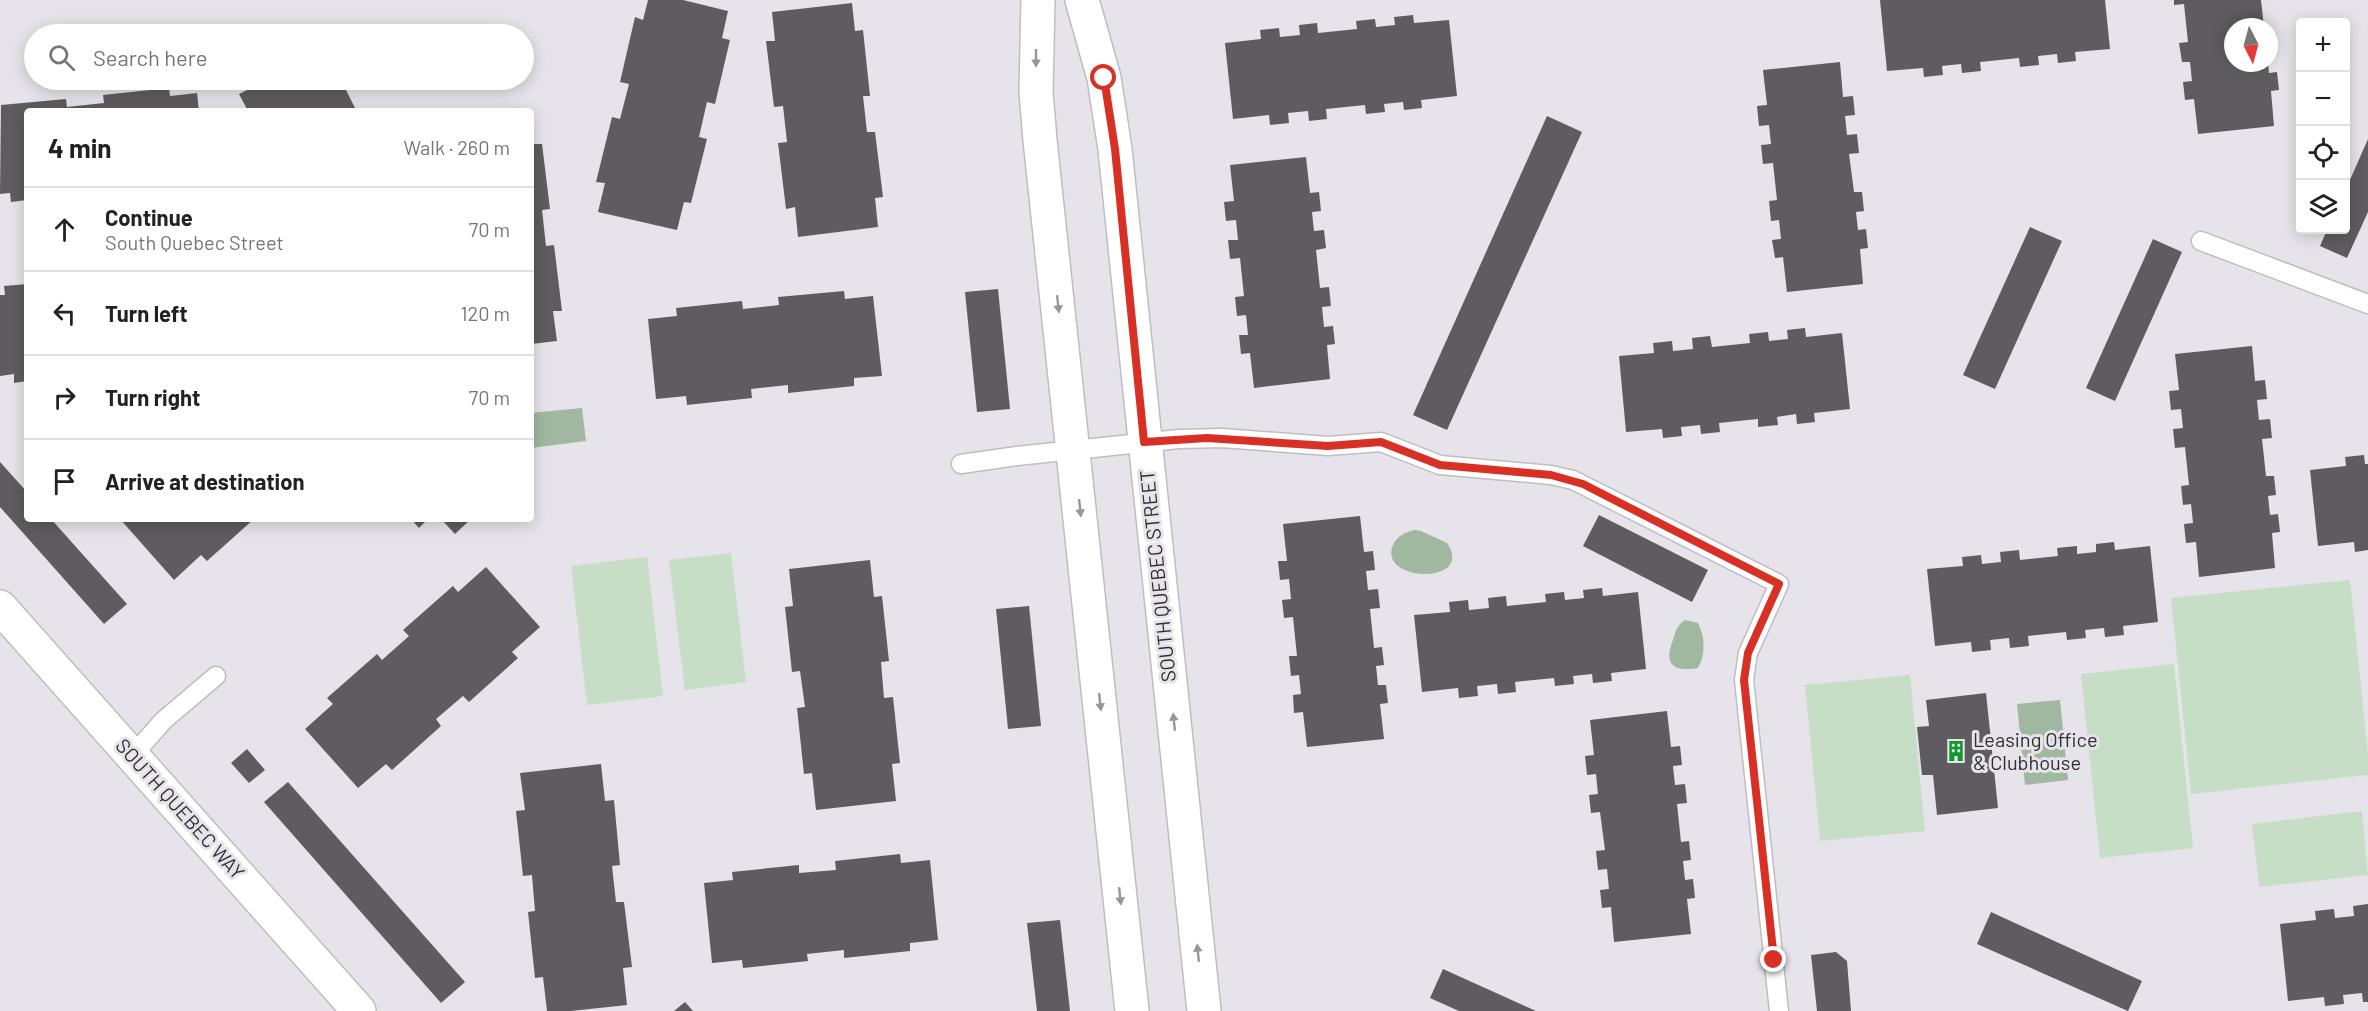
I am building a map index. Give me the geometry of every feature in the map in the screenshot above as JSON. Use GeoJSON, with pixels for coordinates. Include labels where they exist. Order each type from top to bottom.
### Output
{"type":"FeatureCollection","features":[{"type":"Feature","properties":{"kind":"main road"},"geometry":{"type":"LineString","coordinates":[[1038,0],[1036,92],[1040,140],[1132,1011]]}},
{"type":"Feature","properties":{"kind":"main road","name":"SOUTH QUEBEC STREET"},"geometry":{"type":"LineString","coordinates":[[1082,0],[1098,53],[1110,113],[1204,1011]]}},
{"type":"Feature","properties":{"kind":"main road","name":"SOUTH QUEBEC WAY"},"geometry":{"type":"LineString","coordinates":[[0,607],[359,1011]]}},
{"type":"Feature","properties":{"kind":"lane"},"geometry":{"type":"LineString","coordinates":[[2201,240],[2368,304]]}},
{"type":"Feature","properties":{"kind":"lane"},"geometry":{"type":"LineString","coordinates":[[961,464],[1144,442],[1207,438],[1321,446],[1381,442],[1440,465],[1563,477],[1583,484],[1779,584],[1748,653],[1744,680],[1779,1011]]}},
{"type":"Feature","properties":{"kind":"lane"},"geometry":{"type":"LineString","coordinates":[[133,755],[164,720],[216,675]]}},
{"type":"Feature","properties":{"kind":"shaded area"},"geometry":{"type":"Polygon","coordinates":[[[582,408],[586,441],[534,448],[534,413],[582,408]]]}},
{"type":"Feature","properties":{"kind":"shaded area"},"geometry":{"type":"Polygon","coordinates":[[[1415,530],[1447,543],[1452,557],[1449,566],[1438,572],[1425,574],[1399,567],[1392,558],[1393,545],[1402,535],[1415,530]]]}},
{"type":"Feature","properties":{"kind":"shaded area"},"geometry":{"type":"Polygon","coordinates":[[[731,553],[746,682],[685,690],[669,560],[731,553]]]}},
{"type":"Feature","properties":{"kind":"shaded area"},"geometry":{"type":"Polygon","coordinates":[[[647,557],[663,696],[587,705],[571,566],[647,557]]]}},
{"type":"Feature","properties":{"kind":"shaded area"},"geometry":{"type":"Polygon","coordinates":[[[2350,580],[2368,754],[2368,775],[2191,794],[2171,598],[2350,580]]]}},
{"type":"Feature","properties":{"kind":"shaded area"},"geometry":{"type":"Polygon","coordinates":[[[1685,620],[1698,623],[1702,634],[1704,646],[1698,668],[1683,669],[1673,665],[1670,661],[1670,649],[1675,634],[1685,620]]]}},
{"type":"Feature","properties":{"kind":"shaded area"},"geometry":{"type":"Polygon","coordinates":[[[2174,664],[2193,848],[2100,858],[2081,674],[2174,664]]]}},
{"type":"Feature","properties":{"kind":"shaded area"},"geometry":{"type":"Polygon","coordinates":[[[1910,675],[1925,831],[1820,841],[1805,685],[1910,675]]]}},
{"type":"Feature","properties":{"kind":"shaded area"},"geometry":{"type":"Polygon","coordinates":[[[2060,700],[2068,780],[2025,785],[2017,704],[2060,700]]]}},
{"type":"Feature","properties":{"kind":"shaded area"},"geometry":{"type":"Polygon","coordinates":[[[2362,811],[2368,875],[2259,887],[2252,824],[2362,811]]]}},
{"type":"Feature","properties":{"kind":"building"},"geometry":{"type":"Polygon","coordinates":[[[648,0],[683,0],[728,11],[722,38],[730,40],[715,104],[707,102],[699,137],[707,139],[691,203],[684,202],[677,230],[598,212],[605,183],[596,182],[612,117],[620,119],[629,84],[620,82],[635,17],[643,20],[648,0]]]}},
{"type":"Feature","properties":{"kind":"building"},"geometry":{"type":"Polygon","coordinates":[[[1880,0],[2105,0],[2110,49],[2075,52],[2076,61],[2058,63],[2057,54],[2038,56],[2039,65],[2020,67],[2019,58],[1980,62],[1981,71],[1962,73],[1961,64],[1942,66],[1943,75],[1924,77],[1923,68],[1887,71],[1880,0]]]}},
{"type":"Feature","properties":{"kind":"building"},"geometry":{"type":"Polygon","coordinates":[[[2174,0],[2261,0],[2263,18],[2224,18],[2224,72],[2277,72],[2279,90],[2271,91],[2274,126],[2198,134],[2194,99],[2185,100],[2183,82],[2192,81],[2190,62],[2182,62],[2179,43],[2188,42],[2184,4],[2174,5],[2174,0]]]}},
{"type":"Feature","properties":{"kind":"building"},"geometry":{"type":"Polygon","coordinates":[[[852,3],[855,31],[863,30],[870,96],[863,96],[867,132],[875,132],[883,197],[875,198],[878,227],[798,237],[795,207],[786,209],[778,143],[787,142],[783,106],[774,107],[766,41],[775,41],[772,12],[852,3]]]}},
{"type":"Feature","properties":{"kind":"building"},"geometry":{"type":"Polygon","coordinates":[[[1413,15],[1414,23],[1449,20],[1457,96],[1421,100],[1422,108],[1404,110],[1403,102],[1384,104],[1385,112],[1366,114],[1365,105],[1326,109],[1327,119],[1309,121],[1308,111],[1288,113],[1289,123],[1270,125],[1269,115],[1233,119],[1225,43],[1261,39],[1260,30],[1279,28],[1280,37],[1300,35],[1299,25],[1317,23],[1318,33],[1357,29],[1356,21],[1375,19],[1376,27],[1395,25],[1394,17],[1413,15]]]}},
{"type":"Feature","properties":{"kind":"building"},"geometry":{"type":"Polygon","coordinates":[[[1840,62],[1843,97],[1853,96],[1855,115],[1845,116],[1847,135],[1857,134],[1859,153],[1849,154],[1854,192],[1862,192],[1864,211],[1856,212],[1858,230],[1866,229],[1868,248],[1860,249],[1863,284],[1787,292],[1783,257],[1775,258],[1772,240],[1781,239],[1779,220],[1771,221],[1769,201],[1777,200],[1773,163],[1763,164],[1761,145],[1771,144],[1769,125],[1759,126],[1757,106],[1767,105],[1763,70],[1840,62]]]}},
{"type":"Feature","properties":{"kind":"building"},"geometry":{"type":"Polygon","coordinates":[[[150,90],[169,90],[170,96],[197,93],[199,108],[24,108],[24,200],[11,202],[10,193],[0,194],[1,105],[66,99],[67,107],[104,103],[103,95],[150,90]]]}},
{"type":"Feature","properties":{"kind":"building"},"geometry":{"type":"Polygon","coordinates":[[[247,90],[346,90],[355,108],[246,108],[239,94],[247,90]]]}},
{"type":"Feature","properties":{"kind":"building"},"geometry":{"type":"Polygon","coordinates":[[[1547,116],[1582,132],[1447,430],[1413,415],[1547,116]]]}},
{"type":"Feature","properties":{"kind":"building"},"geometry":{"type":"Polygon","coordinates":[[[2368,139],[2368,212],[2347,258],[2320,246],[2325,234],[2350,234],[2350,180],[2368,139]]]}},
{"type":"Feature","properties":{"kind":"building"},"geometry":{"type":"Polygon","coordinates":[[[534,144],[542,144],[550,209],[542,210],[546,246],[554,245],[562,311],[553,311],[557,341],[534,344],[534,144]]]}},
{"type":"Feature","properties":{"kind":"building"},"geometry":{"type":"Polygon","coordinates":[[[1306,157],[1310,193],[1319,192],[1321,211],[1312,212],[1314,231],[1324,230],[1326,248],[1316,250],[1320,288],[1329,287],[1331,306],[1322,307],[1324,327],[1333,326],[1335,344],[1327,345],[1330,379],[1254,388],[1250,353],[1241,354],[1239,335],[1248,335],[1246,315],[1237,316],[1235,297],[1244,296],[1240,258],[1230,259],[1228,240],[1238,240],[1236,220],[1226,221],[1224,202],[1234,201],[1230,165],[1306,157]]]}},
{"type":"Feature","properties":{"kind":"building"},"geometry":{"type":"Polygon","coordinates":[[[2030,227],[2062,241],[1995,389],[1963,375],[2030,227]]]}},
{"type":"Feature","properties":{"kind":"building"},"geometry":{"type":"Polygon","coordinates":[[[2153,239],[2182,252],[2115,401],[2086,388],[2153,239]]]}},
{"type":"Feature","properties":{"kind":"building"},"geometry":{"type":"Polygon","coordinates":[[[24,284],[24,381],[14,383],[14,374],[0,376],[0,295],[5,295],[4,286],[24,284]]]}},
{"type":"Feature","properties":{"kind":"building"},"geometry":{"type":"Polygon","coordinates":[[[998,289],[1010,409],[977,412],[965,292],[998,289]]]}},
{"type":"Feature","properties":{"kind":"building"},"geometry":{"type":"Polygon","coordinates":[[[844,291],[845,299],[873,296],[882,376],[854,378],[854,386],[788,393],[788,385],[751,389],[752,398],[687,405],[686,396],[656,399],[648,319],[677,316],[676,308],[742,301],[743,309],[779,305],[778,297],[844,291]]]}},
{"type":"Feature","properties":{"kind":"building"},"geometry":{"type":"Polygon","coordinates":[[[1805,328],[1806,337],[1842,333],[1850,409],[1814,413],[1815,422],[1797,424],[1796,414],[1777,417],[1778,425],[1758,427],[1758,419],[1719,423],[1720,432],[1701,434],[1700,425],[1681,427],[1682,436],[1663,438],[1662,429],[1626,432],[1619,356],[1654,353],[1653,343],[1672,341],[1673,351],[1693,349],[1692,338],[1710,336],[1712,347],[1750,343],[1749,334],[1768,332],[1769,341],[1788,339],[1787,330],[1805,328]]]}},
{"type":"Feature","properties":{"kind":"building"},"geometry":{"type":"Polygon","coordinates":[[[2252,346],[2255,381],[2265,380],[2267,399],[2257,400],[2259,420],[2270,419],[2272,438],[2262,439],[2266,476],[2274,476],[2276,495],[2268,496],[2270,515],[2278,514],[2280,532],[2272,533],[2275,568],[2199,577],[2196,542],[2186,543],[2184,524],[2193,523],[2191,504],[2183,505],[2181,486],[2189,485],[2185,447],[2175,448],[2173,429],[2183,428],[2181,409],[2171,410],[2169,391],[2179,390],[2175,354],[2252,346]]]}},
{"type":"Feature","properties":{"kind":"building"},"geometry":{"type":"Polygon","coordinates":[[[2364,455],[2365,464],[2368,464],[2368,550],[2355,552],[2354,542],[2318,546],[2310,470],[2346,466],[2345,457],[2364,455]]]}},
{"type":"Feature","properties":{"kind":"building"},"geometry":{"type":"Polygon","coordinates":[[[0,462],[24,489],[24,522],[54,522],[127,604],[104,624],[0,507],[0,462]]]}},
{"type":"Feature","properties":{"kind":"building"},"geometry":{"type":"Polygon","coordinates":[[[1599,515],[1708,570],[1692,602],[1583,546],[1599,515]]]}},
{"type":"Feature","properties":{"kind":"building"},"geometry":{"type":"Polygon","coordinates":[[[1360,516],[1364,552],[1373,551],[1375,570],[1366,571],[1368,590],[1378,589],[1380,608],[1370,609],[1374,648],[1382,647],[1384,665],[1376,666],[1378,685],[1386,685],[1388,703],[1380,704],[1384,739],[1307,747],[1303,712],[1294,713],[1293,695],[1301,694],[1299,675],[1291,676],[1289,656],[1297,656],[1293,617],[1284,618],[1282,600],[1291,599],[1289,579],[1280,580],[1278,561],[1287,561],[1283,524],[1360,516]]]}},
{"type":"Feature","properties":{"kind":"building"},"geometry":{"type":"Polygon","coordinates":[[[123,522],[251,522],[207,561],[201,555],[174,580],[123,522]]]}},
{"type":"Feature","properties":{"kind":"building"},"geometry":{"type":"Polygon","coordinates":[[[414,522],[425,522],[419,528],[414,522]]]}},
{"type":"Feature","properties":{"kind":"building"},"geometry":{"type":"Polygon","coordinates":[[[444,522],[468,522],[455,534],[444,522]]]}},
{"type":"Feature","properties":{"kind":"building"},"geometry":{"type":"Polygon","coordinates":[[[2114,542],[2115,550],[2150,546],[2158,622],[2123,626],[2124,635],[2105,637],[2104,628],[2085,630],[2086,638],[2067,640],[2066,632],[2028,636],[2029,646],[2010,648],[2009,638],[1990,640],[1991,650],[1972,652],[1971,642],[1935,646],[1927,569],[1963,566],[1962,557],[1981,555],[1982,564],[2001,562],[2000,552],[2019,550],[2020,560],[2058,556],[2057,548],[2077,546],[2077,554],[2096,552],[2096,544],[2114,542]]]}},
{"type":"Feature","properties":{"kind":"building"},"geometry":{"type":"Polygon","coordinates":[[[870,560],[874,597],[882,596],[889,661],[881,662],[884,698],[893,697],[900,763],[892,764],[896,801],[816,810],[812,773],[804,774],[797,708],[805,707],[800,671],[792,672],[785,607],[793,606],[789,569],[870,560]]]}},
{"type":"Feature","properties":{"kind":"building"},"geometry":{"type":"Polygon","coordinates":[[[486,567],[540,627],[512,652],[518,658],[469,702],[463,696],[436,719],[441,726],[392,770],[386,764],[358,788],[305,729],[333,704],[327,698],[377,654],[382,660],[409,636],[403,630],[453,586],[458,592],[486,567]]]}},
{"type":"Feature","properties":{"kind":"building"},"geometry":{"type":"Polygon","coordinates":[[[1602,588],[1603,596],[1638,592],[1646,669],[1611,673],[1612,681],[1593,683],[1592,674],[1573,676],[1574,684],[1555,686],[1554,678],[1515,682],[1516,692],[1498,694],[1497,684],[1477,686],[1478,696],[1459,698],[1458,688],[1422,692],[1414,615],[1450,612],[1449,602],[1468,600],[1469,610],[1489,608],[1488,598],[1506,596],[1507,606],[1546,602],[1545,594],[1564,592],[1565,600],[1584,598],[1583,590],[1602,588]]]}},
{"type":"Feature","properties":{"kind":"building"},"geometry":{"type":"Polygon","coordinates":[[[1029,606],[1041,726],[1008,729],[996,609],[1029,606]]]}},
{"type":"Feature","properties":{"kind":"building","name":"Leasing Office & Clubhouse"},"geometry":{"type":"Polygon","coordinates":[[[1986,693],[1998,808],[1937,815],[1933,775],[1922,775],[1917,727],[1929,726],[1926,700],[1986,693]]]}},
{"type":"Feature","properties":{"kind":"building"},"geometry":{"type":"Polygon","coordinates":[[[1667,711],[1671,747],[1680,746],[1682,765],[1673,766],[1675,785],[1685,784],[1687,803],[1677,804],[1681,842],[1689,841],[1691,860],[1683,861],[1685,880],[1693,879],[1695,898],[1687,899],[1691,934],[1614,942],[1611,907],[1602,908],[1600,890],[1609,889],[1607,869],[1598,870],[1596,851],[1605,850],[1600,812],[1591,813],[1589,795],[1598,794],[1596,774],[1587,775],[1585,756],[1594,755],[1590,720],[1667,711]]]}},
{"type":"Feature","properties":{"kind":"building"},"geometry":{"type":"Polygon","coordinates":[[[247,749],[265,770],[249,783],[231,763],[247,749]]]}},
{"type":"Feature","properties":{"kind":"building"},"geometry":{"type":"Polygon","coordinates":[[[601,764],[605,801],[614,800],[620,865],[612,866],[616,902],[624,902],[632,967],[623,968],[627,1005],[547,1011],[543,977],[535,978],[528,912],[535,911],[532,875],[523,876],[516,811],[525,810],[520,773],[601,764]]]}},
{"type":"Feature","properties":{"kind":"building"},"geometry":{"type":"Polygon","coordinates":[[[288,782],[465,982],[441,1003],[264,802],[288,782]]]}},
{"type":"Feature","properties":{"kind":"building"},"geometry":{"type":"Polygon","coordinates":[[[900,854],[901,863],[930,860],[938,940],[910,943],[910,951],[844,958],[844,950],[807,954],[808,961],[743,968],[742,960],[712,963],[704,883],[733,880],[732,872],[799,865],[799,873],[836,870],[835,861],[900,854]]]}},
{"type":"Feature","properties":{"kind":"building"},"geometry":{"type":"Polygon","coordinates":[[[2368,904],[2368,1002],[2363,1002],[2362,993],[2343,995],[2344,1004],[2325,1006],[2324,997],[2288,1001],[2280,924],[2316,920],[2315,911],[2334,909],[2335,918],[2354,916],[2353,906],[2368,904]]]}},
{"type":"Feature","properties":{"kind":"building"},"geometry":{"type":"Polygon","coordinates":[[[1991,912],[2142,981],[2128,1011],[1977,944],[1991,912]]]}},
{"type":"Feature","properties":{"kind":"building"},"geometry":{"type":"Polygon","coordinates":[[[1060,920],[1070,1011],[1037,1011],[1027,923],[1060,920]]]}},
{"type":"Feature","properties":{"kind":"building"},"geometry":{"type":"Polygon","coordinates":[[[1836,952],[1847,961],[1851,1011],[1817,1011],[1811,955],[1836,952]]]}},
{"type":"Feature","properties":{"kind":"building"},"geometry":{"type":"Polygon","coordinates":[[[1443,969],[1536,1011],[1459,1011],[1430,998],[1443,969]]]}},
{"type":"Feature","properties":{"kind":"building"},"geometry":{"type":"Polygon","coordinates":[[[685,1002],[693,1011],[674,1011],[685,1002]]]}},
{"type":"Feature","properties":{"kind":"place","name":"Leasing Office & Clubhouse"},"geometry":{"type":"Point","coordinates":[1956,751]}},
{"type":"Feature","properties":{"kind":"route"},"geometry":{"type":"LineString","coordinates":[[1104,78],[1115,149],[1144,442],[1207,438],[1314,446],[1381,442],[1432,464],[1563,477],[1583,484],[1779,584],[1748,653],[1744,680],[1774,960]]}}]}
